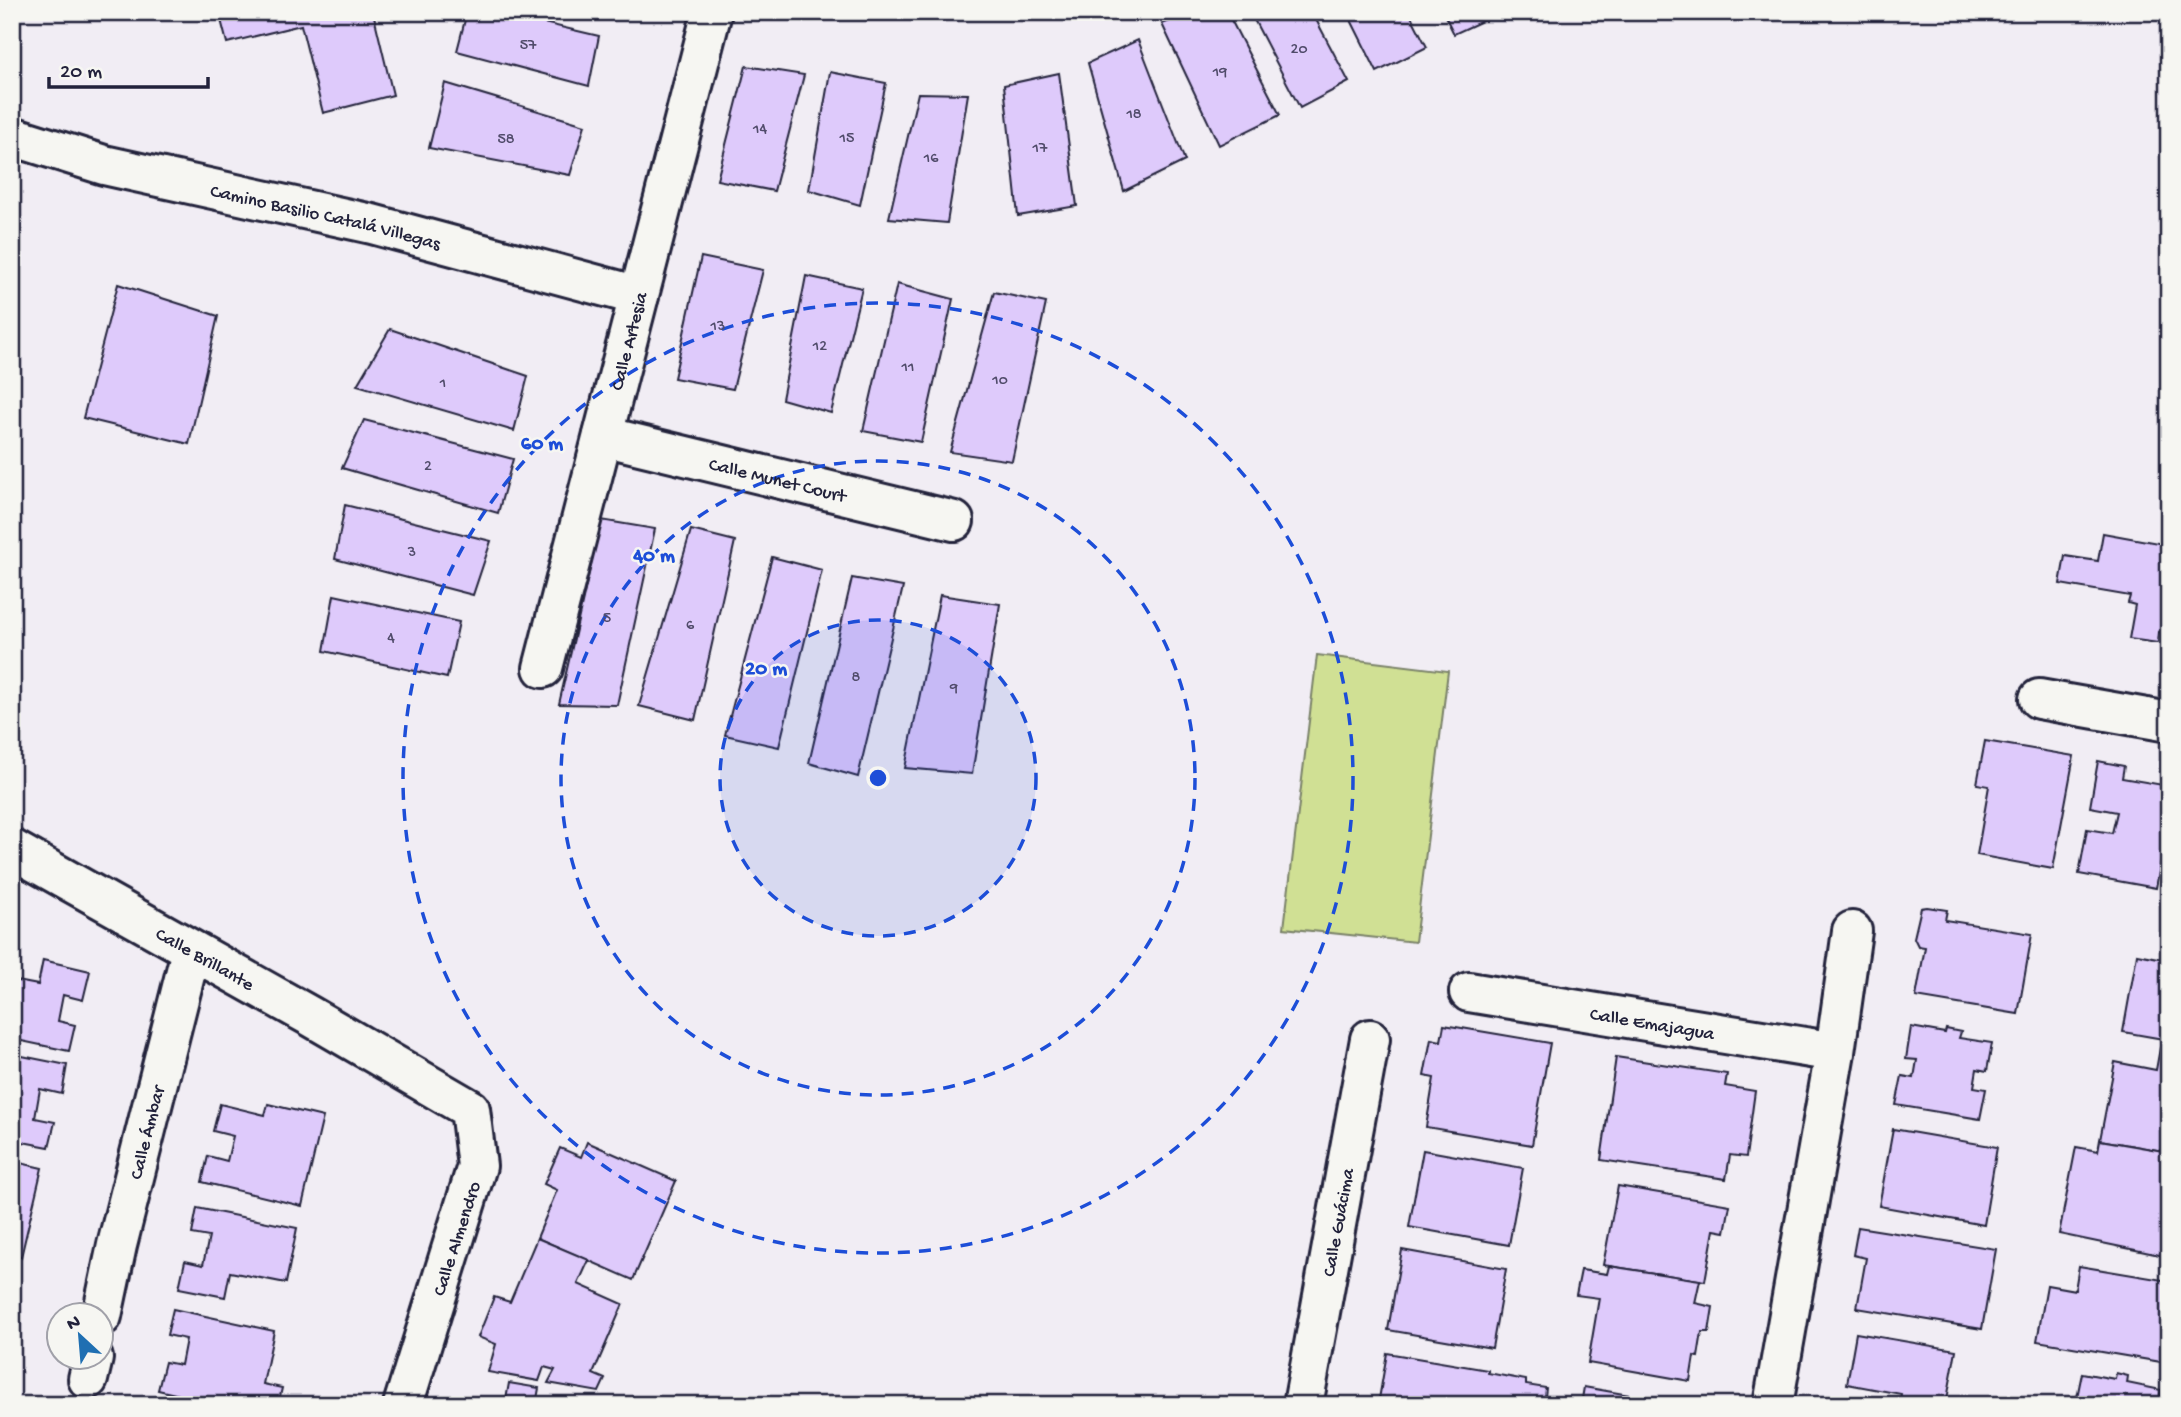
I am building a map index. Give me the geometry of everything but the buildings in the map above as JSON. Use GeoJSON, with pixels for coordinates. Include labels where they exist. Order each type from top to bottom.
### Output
{"type":"FeatureCollection","features":[{"type":"Feature","properties":{"kind":"street","name":"Calle Artesia"},"geometry":{"type":"LineString","coordinates":[[543,668],[712,12]]}},
{"type":"Feature","properties":{"kind":"street","name":"Camino Basilio Catalá Villegas"},"geometry":{"type":"LineString","coordinates":[[12,136],[104,165],[372,224],[639,296]]}},
{"type":"Feature","properties":{"kind":"street","name":"Calle Munet Court"},"geometry":{"type":"LineString","coordinates":[[603,436],[954,521]]}},
{"type":"Feature","properties":{"kind":"street"},"geometry":{"type":"LineString","coordinates":[[2039,699],[2169,722]]}},
{"type":"Feature","properties":{"kind":"street","name":"Calle Brillante"},"geometry":{"type":"LineString","coordinates":[[12,849],[398,1067]]}},
{"type":"Feature","properties":{"kind":"street"},"geometry":{"type":"LineString","coordinates":[[1773,1405],[1835,1052],[1852,931]]}},
{"type":"Feature","properties":{"kind":"street","name":"Calle Ámbar"},"geometry":{"type":"LineString","coordinates":[[105,1302],[191,951]]}},
{"type":"Feature","properties":{"kind":"street","name":"Calle Emajagua"},"geometry":{"type":"LineString","coordinates":[[1469,992],[1835,1052]]}},
{"type":"Feature","properties":{"kind":"street","name":"Calle Guácima"},"geometry":{"type":"LineString","coordinates":[[1303,1405],[1370,1039]]}},
{"type":"Feature","properties":{"kind":"street","name":"Calle Almendro"},"geometry":{"type":"LineString","coordinates":[[398,1067],[470,1108],[477,1166],[403,1405]]}},
{"type":"Feature","properties":{"kind":"green space"},"geometry":{"type":"Polygon","coordinates":[[[1317,655],[1448,671],[1415,942],[1284,928],[1317,655]]]}}]}
